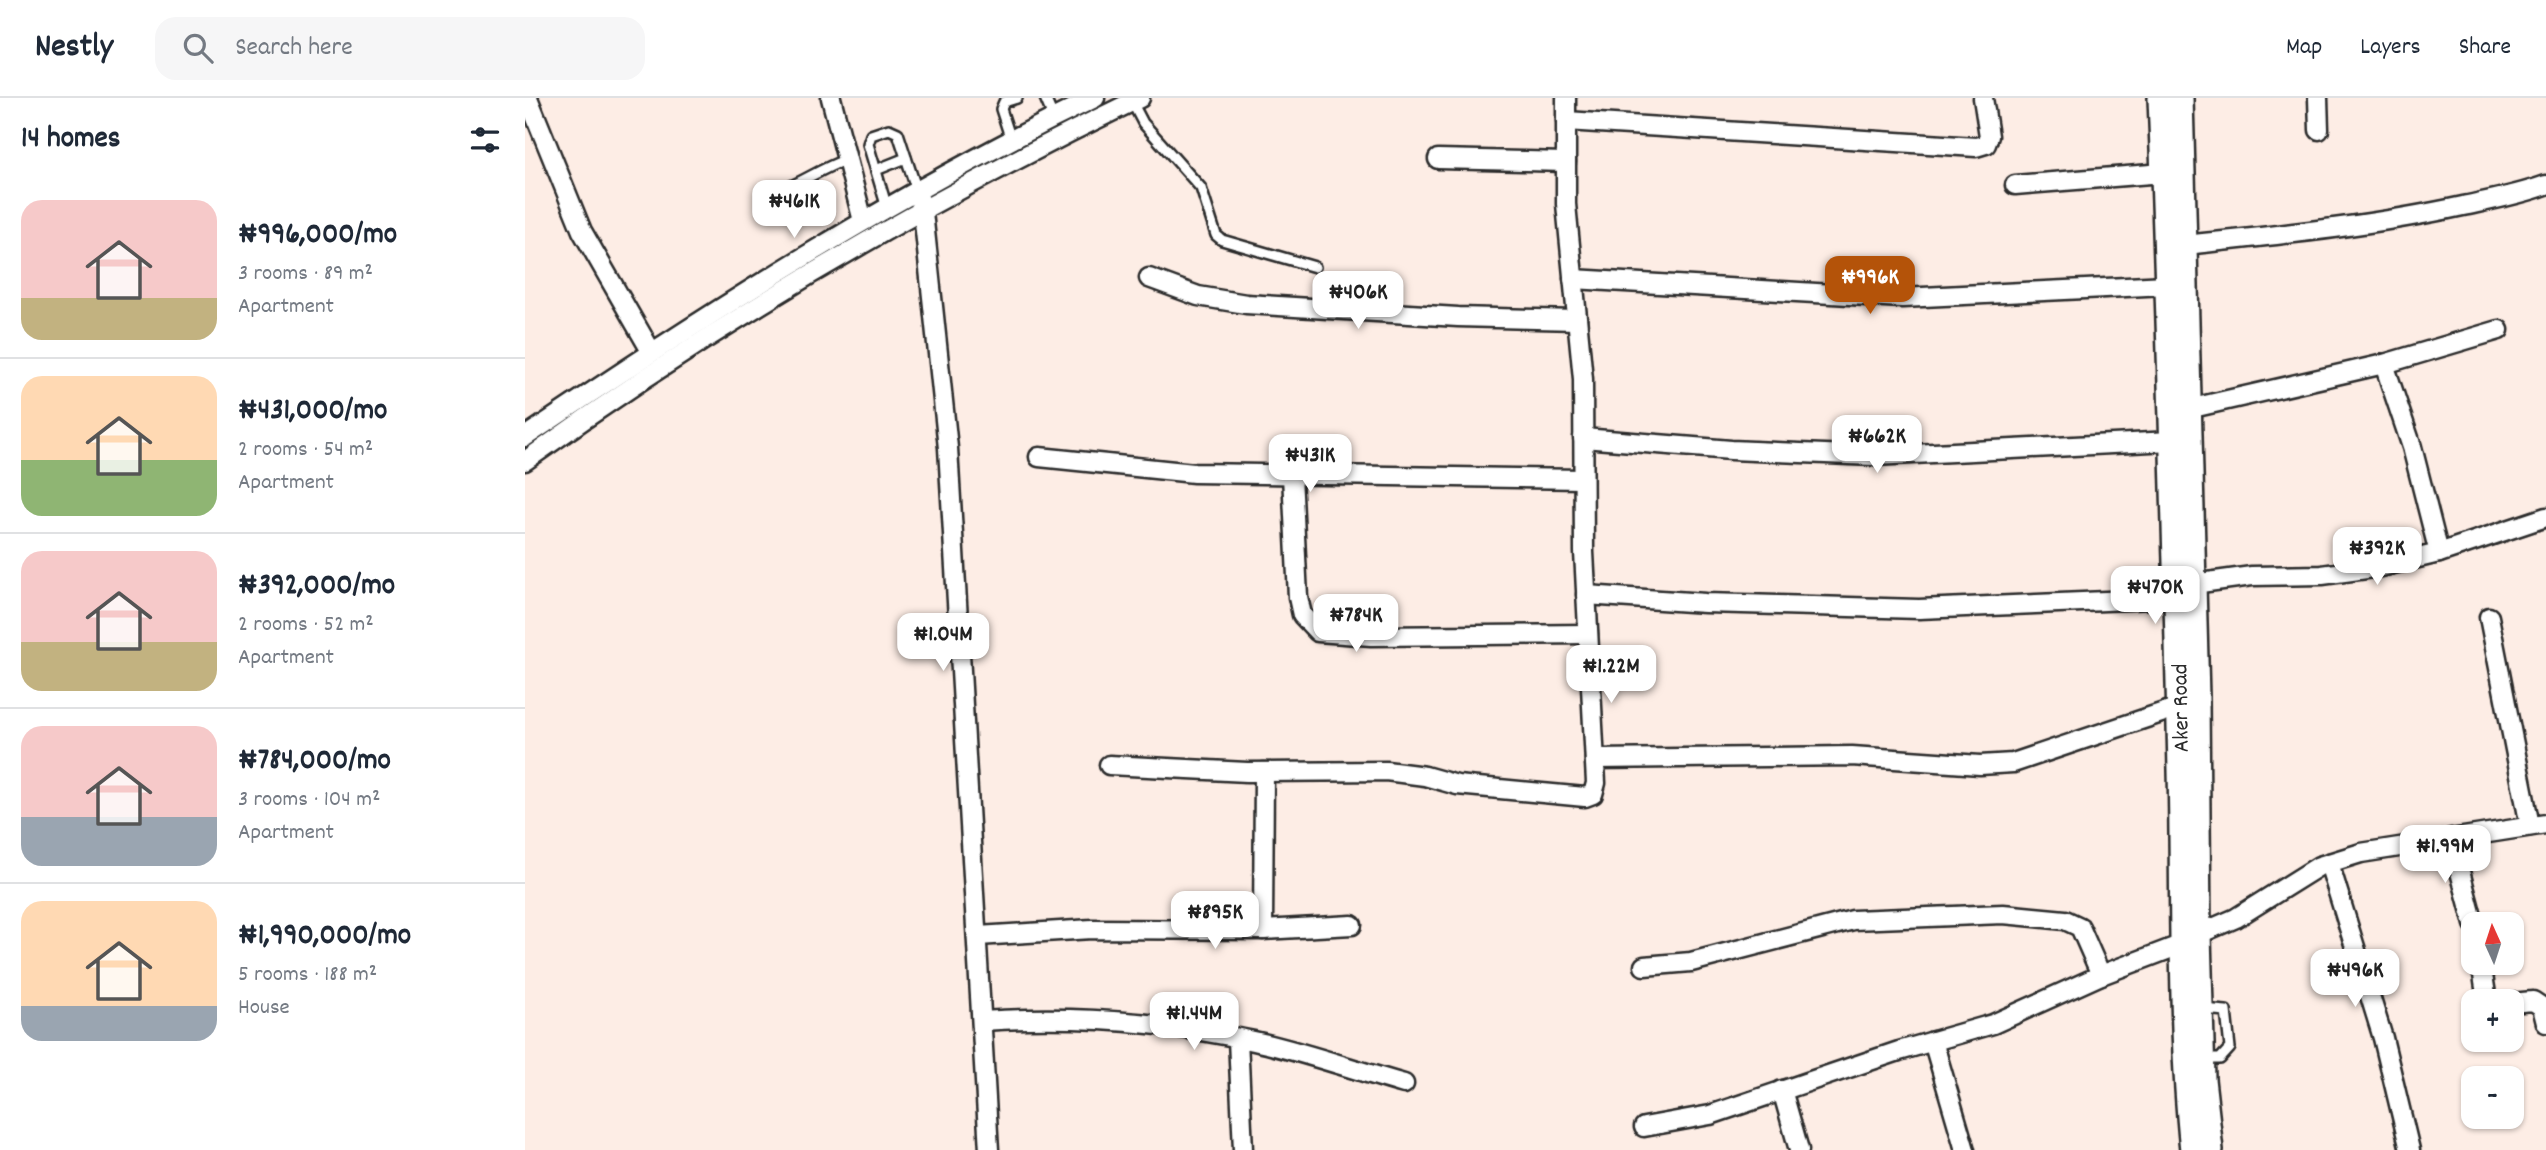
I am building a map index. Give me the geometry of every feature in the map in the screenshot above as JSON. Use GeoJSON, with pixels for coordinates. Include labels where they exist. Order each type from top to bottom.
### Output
{"type":"FeatureCollection","features":[{"type":"Feature","properties":{"kind":"street"},"geometry":{"type":"LineString","coordinates":[[528,98],[582,231],[651,352]]}},
{"type":"Feature","properties":{"kind":"street"},"geometry":{"type":"LineString","coordinates":[[831,98],[863,221]]}},
{"type":"Feature","properties":{"kind":"street"},"geometry":{"type":"LineString","coordinates":[[525,437],[651,352],[863,221],[1095,98]]}},
{"type":"Feature","properties":{"kind":"street"},"geometry":{"type":"LineString","coordinates":[[1109,765],[1264,772],[1386,771],[1425,776],[1457,785],[1585,797],[1593,794],[1596,783],[1586,595],[1583,438],[1566,162],[1566,98]]}},
{"type":"Feature","properties":{"kind":"street"},"geometry":{"type":"LineString","coordinates":[[1566,121],[1976,147],[1986,144],[1989,136],[1983,98]]}},
{"type":"Feature","properties":{"kind":"street","name":"Aker Road"},"geometry":{"type":"LineString","coordinates":[[2160,98],[2171,441],[2182,503]]}},
{"type":"Feature","properties":{"kind":"street","name":"Aker Road"},"geometry":{"type":"LineString","coordinates":[[2181,98],[2188,409],[2182,503],[2185,591],[2199,784],[2189,939],[2201,1009],[2194,1060],[2211,1150]]}},
{"type":"Feature","properties":{"kind":"street"},"geometry":{"type":"LineString","coordinates":[[2318,98],[2319,130]]}},
{"type":"Feature","properties":{"kind":"street"},"geometry":{"type":"LineString","coordinates":[[525,461],[662,368],[866,242],[1136,100]]}},
{"type":"Feature","properties":{"kind":"street"},"geometry":{"type":"LineString","coordinates":[[1439,159],[1566,162]]}},
{"type":"Feature","properties":{"kind":"street"},"geometry":{"type":"LineString","coordinates":[[2015,185],[2163,173]]}},
{"type":"Feature","properties":{"kind":"street"},"geometry":{"type":"LineString","coordinates":[[2185,245],[2333,229],[2434,213],[2527,192],[2546,185]]}},
{"type":"Feature","properties":{"kind":"street"},"geometry":{"type":"LineString","coordinates":[[917,191],[923,212],[948,448],[989,1150]]}},
{"type":"Feature","properties":{"kind":"street"},"geometry":{"type":"LineString","coordinates":[[1149,278],[1198,296],[1246,304],[1458,317],[1577,320]]}},
{"type":"Feature","properties":{"kind":"street"},"geometry":{"type":"LineString","coordinates":[[1573,279],[1902,298],[2167,285]]}},
{"type":"Feature","properties":{"kind":"street"},"geometry":{"type":"LineString","coordinates":[[2188,409],[2384,364],[2499,330]]}},
{"type":"Feature","properties":{"kind":"street"},"geometry":{"type":"LineString","coordinates":[[2384,364],[2415,458],[2438,552]]}},
{"type":"Feature","properties":{"kind":"street"},"geometry":{"type":"LineString","coordinates":[[1583,438],[1731,450],[1874,456],[2171,441]]}},
{"type":"Feature","properties":{"kind":"street"},"geometry":{"type":"LineString","coordinates":[[1039,457],[1193,473],[1583,480]]}},
{"type":"Feature","properties":{"kind":"street"},"geometry":{"type":"LineString","coordinates":[[1292,475],[1298,597],[1302,615],[1318,632],[1371,636],[1588,634]]}},
{"type":"Feature","properties":{"kind":"street"},"geometry":{"type":"LineString","coordinates":[[1586,595],[1705,603],[1919,609],[2185,591],[2252,576],[2322,575],[2369,569],[2438,552],[2546,517]]}},
{"type":"Feature","properties":{"kind":"street","name":"Aker Road"},"geometry":{"type":"LineString","coordinates":[[2185,591],[2179,707],[2194,1060],[2192,1150]]}},
{"type":"Feature","properties":{"kind":"street"},"geometry":{"type":"LineString","coordinates":[[1644,1127],[1710,1115],[1933,1041],[1993,1024],[2236,918],[2291,881],[2329,863],[2361,853],[2538,825],[2489,617]]}},
{"type":"Feature","properties":{"kind":"street"},"geometry":{"type":"LineString","coordinates":[[1595,759],[1852,756],[1980,765],[2014,763],[2179,707]]}},
{"type":"Feature","properties":{"kind":"street"},"geometry":{"type":"LineString","coordinates":[[1263,930],[1264,772]]}},
{"type":"Feature","properties":{"kind":"street"},"geometry":{"type":"LineString","coordinates":[[2451,838],[2471,912]]}},
{"type":"Feature","properties":{"kind":"street"},"geometry":{"type":"LineString","coordinates":[[2329,863],[2383,1038],[2410,1150]]}},
{"type":"Feature","properties":{"kind":"street"},"geometry":{"type":"LineString","coordinates":[[1644,966],[1691,962],[1853,920],[2003,914],[2065,920],[2080,927],[2101,975]]}},
{"type":"Feature","properties":{"kind":"street"},"geometry":{"type":"LineString","coordinates":[[978,936],[1092,929],[1263,930],[1352,925]]}},
{"type":"Feature","properties":{"kind":"street"},"geometry":{"type":"LineString","coordinates":[[2524,1001],[2533,1000],[2542,1007],[2546,1023]]}},
{"type":"Feature","properties":{"kind":"street"},"geometry":{"type":"LineString","coordinates":[[982,1021],[1048,1017],[1119,1022],[1238,1039],[1404,1084]]}},
{"type":"Feature","properties":{"kind":"street"},"geometry":{"type":"LineString","coordinates":[[1238,1039],[1243,1150]]}},
{"type":"Feature","properties":{"kind":"street"},"geometry":{"type":"LineString","coordinates":[[1933,1041],[1965,1150]]}},
{"type":"Feature","properties":{"kind":"street"},"geometry":{"type":"LineString","coordinates":[[1782,1090],[1799,1150]]}},
{"type":"Feature","properties":{"kind":"lane"},"geometry":{"type":"LineString","coordinates":[[1011,141],[1001,109],[1004,102],[1017,98]]}},
{"type":"Feature","properties":{"kind":"lane"},"geometry":{"type":"LineString","coordinates":[[1045,98],[1054,119]]}},
{"type":"Feature","properties":{"kind":"lane"},"geometry":{"type":"LineString","coordinates":[[1136,100],[1143,122],[1201,188],[1216,235],[1222,240],[1315,267]]}},
{"type":"Feature","properties":{"kind":"lane"},"geometry":{"type":"LineString","coordinates":[[887,208],[867,144],[870,135],[895,130],[917,191]]}},
{"type":"Feature","properties":{"kind":"lane"},"geometry":{"type":"LineString","coordinates":[[876,170],[906,158]]}},
{"type":"Feature","properties":{"kind":"lane"},"geometry":{"type":"LineString","coordinates":[[765,196],[792,189],[818,170],[845,160]]}}]}
